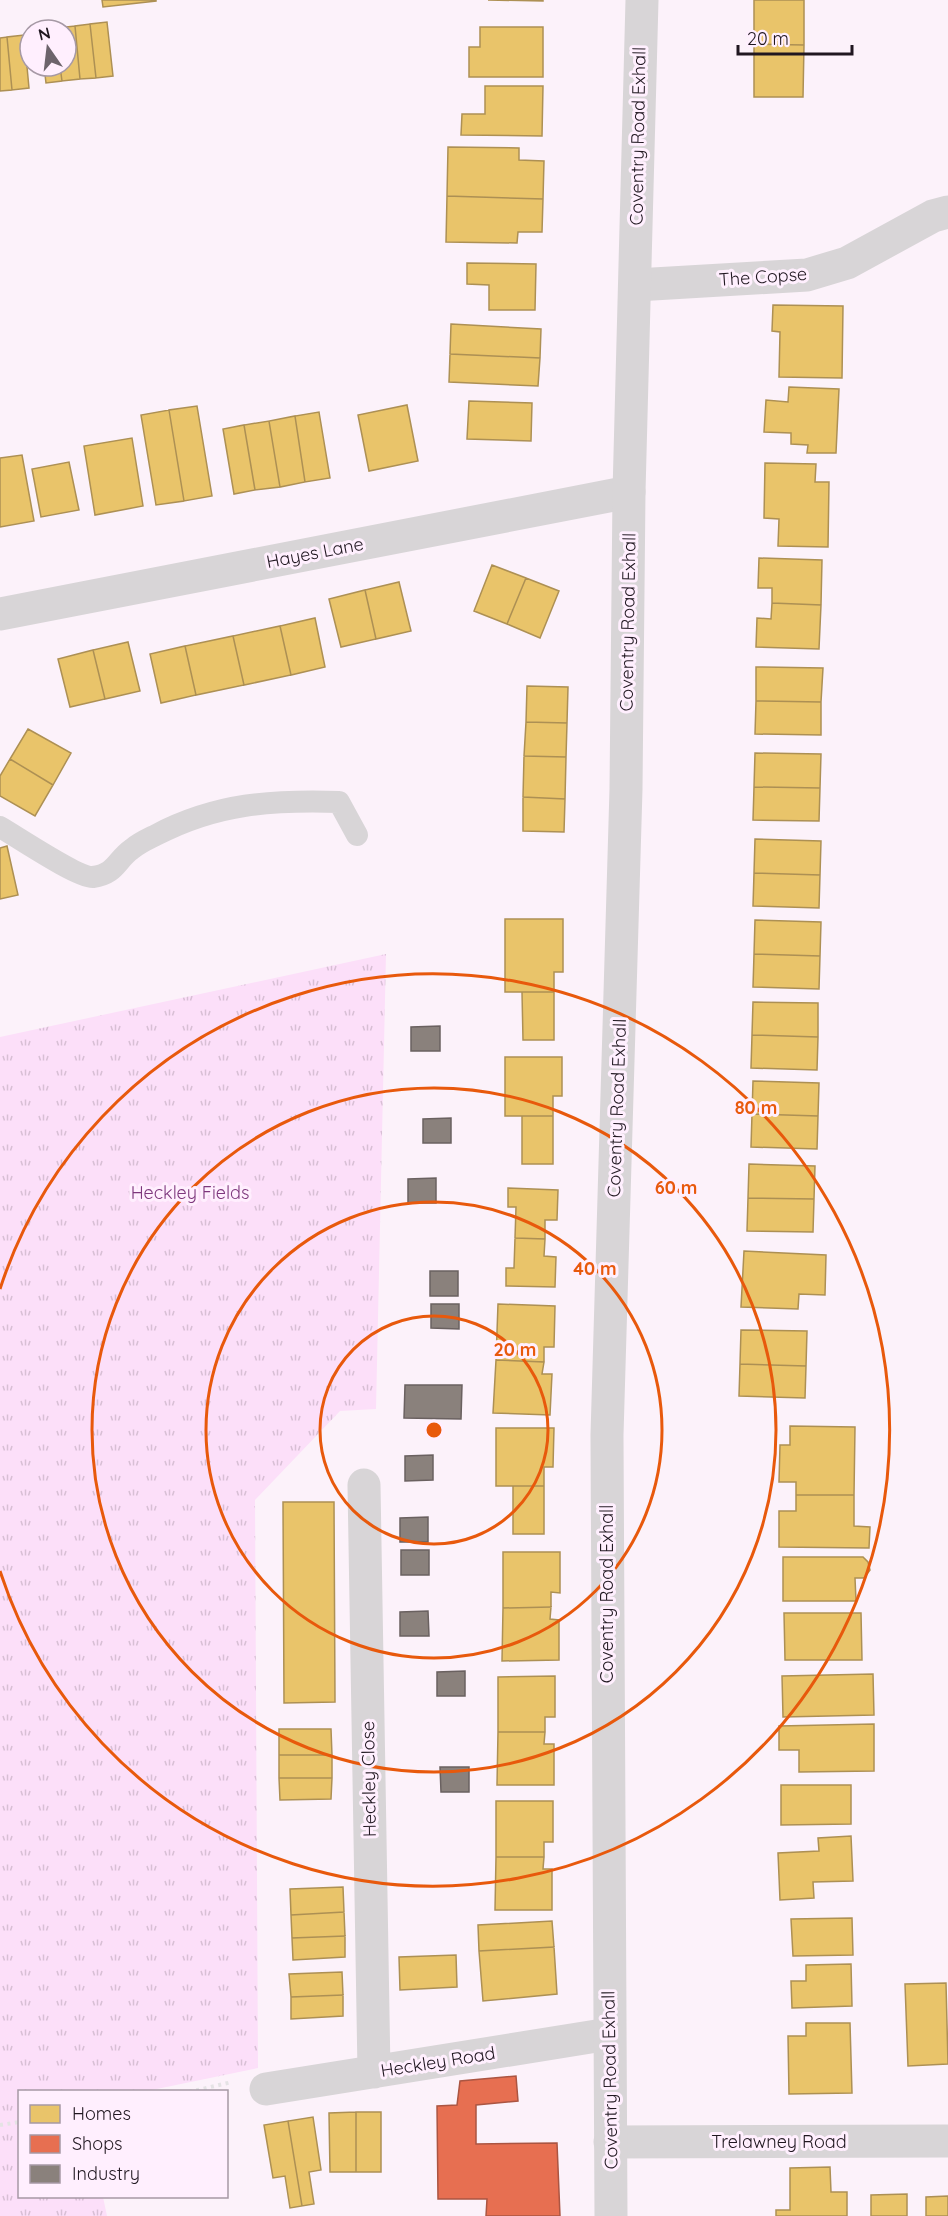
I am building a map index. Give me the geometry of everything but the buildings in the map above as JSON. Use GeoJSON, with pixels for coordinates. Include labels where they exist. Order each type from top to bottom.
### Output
{"type":"FeatureCollection","features":[{"type":"Feature","properties":{"kind":"street","name":"Coventry Road Exhall"},"geometry":{"type":"LineString","coordinates":[[611,2216],[607,1435],[626,789],[629,492],[642,0]]}},
{"type":"Feature","properties":{"kind":"street","name":"The Copse"},"geometry":{"type":"LineString","coordinates":[[636,285],[807,275],[847,263],[933,216],[948,212]]}},
{"type":"Feature","properties":{"kind":"street","name":"Hayes Lane"},"geometry":{"type":"LineString","coordinates":[[0,614],[629,492]]}},
{"type":"Feature","properties":{"kind":"street","name":"Heckley Close"},"geometry":{"type":"LineString","coordinates":[[364,1485],[374,2072]]}},
{"type":"Feature","properties":{"kind":"street","name":"Heckley Road"},"geometry":{"type":"LineString","coordinates":[[266,2089],[609,2034]]}},
{"type":"Feature","properties":{"kind":"street","name":"Trelawney Road"},"geometry":{"type":"LineString","coordinates":[[610,2142],[948,2141]]}},
{"type":"Feature","properties":{"kind":"lane"},"geometry":{"type":"LineString","coordinates":[[0,827],[90,877],[111,872],[130,849],[156,835],[206,812],[247,804],[292,801],[339,802],[357,835]]}},
{"type":"Feature","properties":{"kind":"path"},"geometry":{"type":"LineString","coordinates":[[0,2126],[18,2122]]}},
{"type":"Feature","properties":{"kind":"green space","name":"Heckley Fields"},"geometry":{"type":"Polygon","coordinates":[[[386,954],[376,1409],[340,1411],[255,1500],[258,2068],[152,2090],[18,2090],[18,2198],[103,2198],[107,2216],[0,2216],[0,1037],[386,954]]]}}]}
